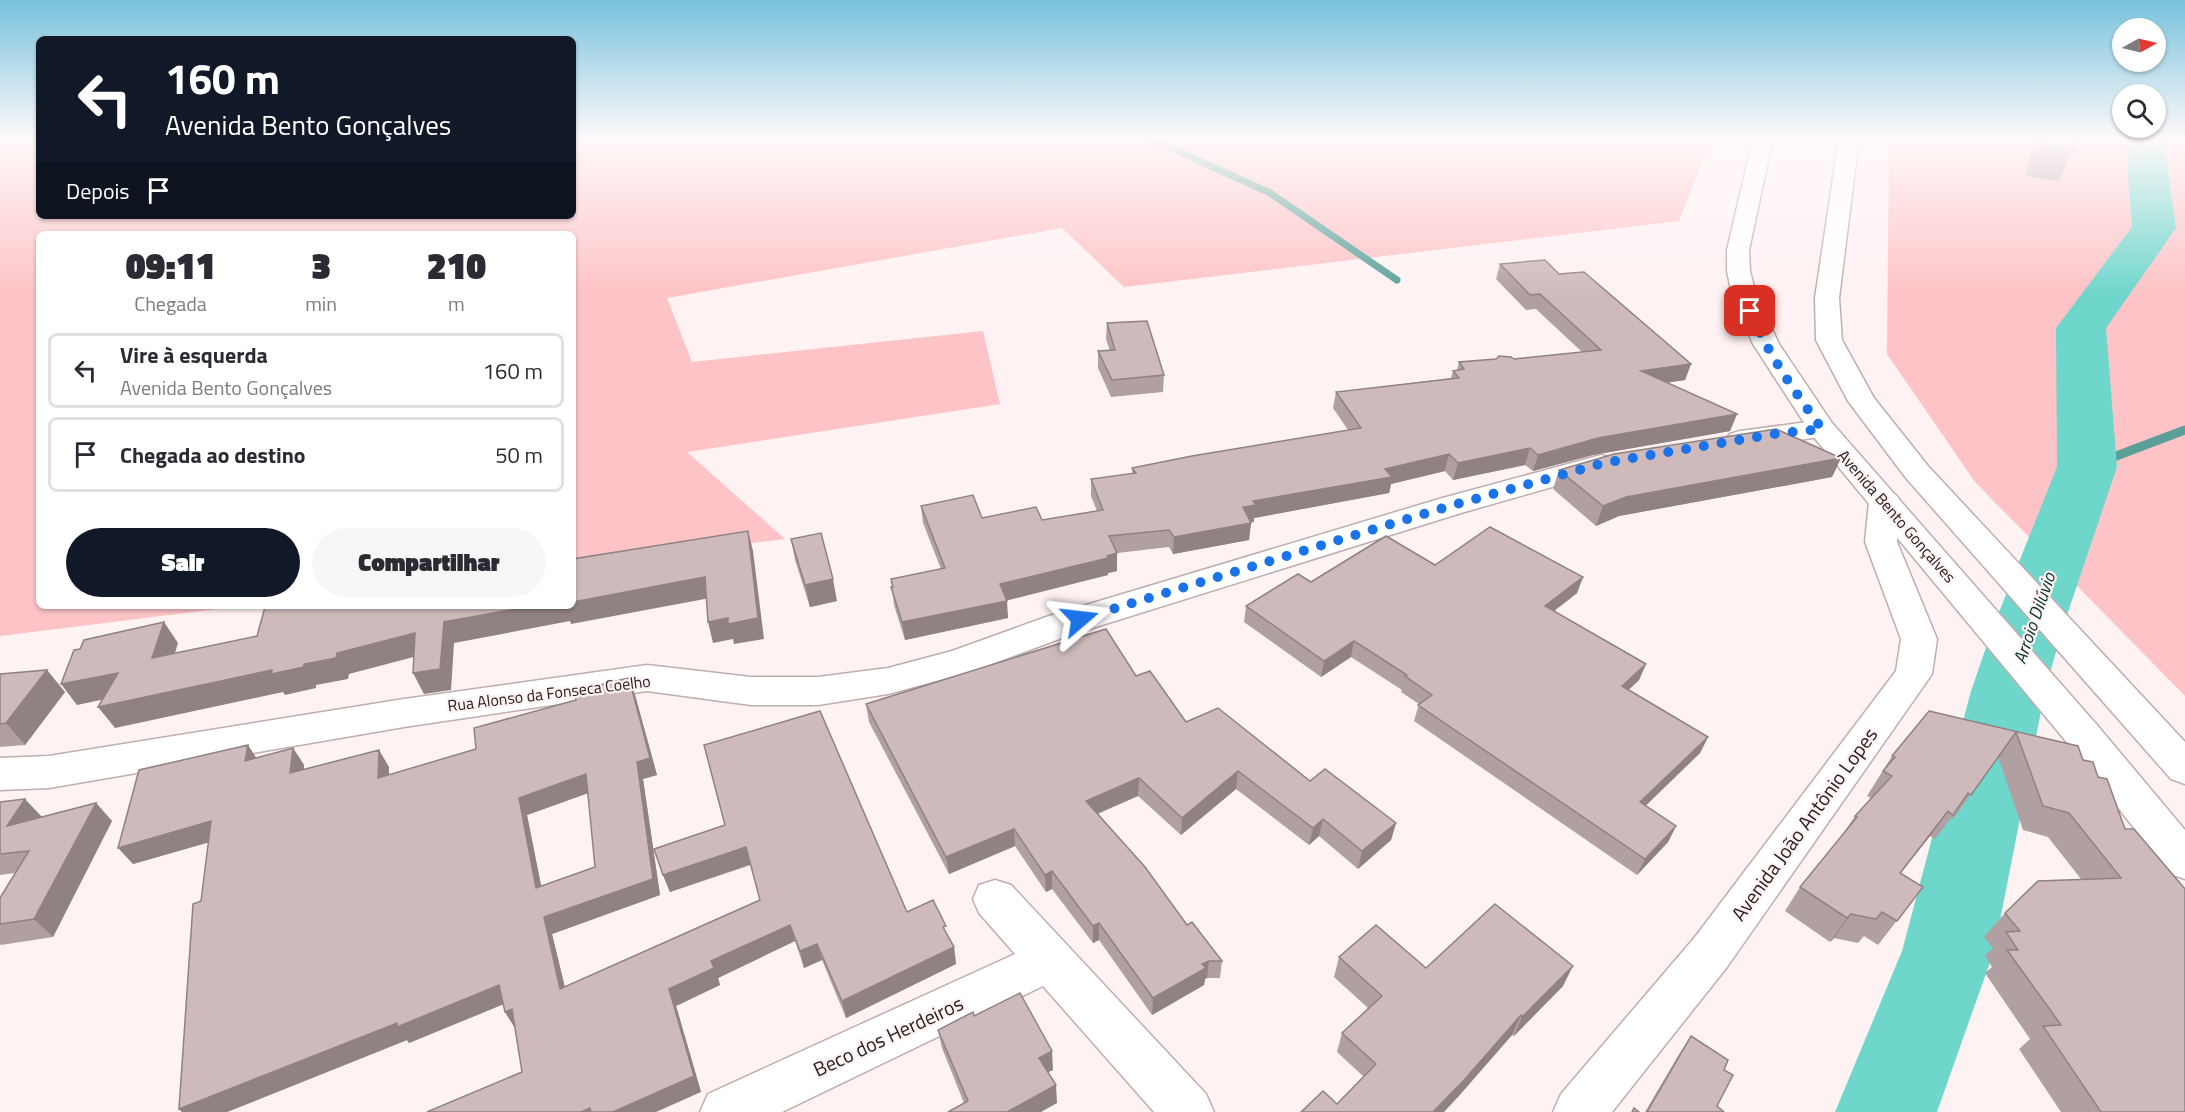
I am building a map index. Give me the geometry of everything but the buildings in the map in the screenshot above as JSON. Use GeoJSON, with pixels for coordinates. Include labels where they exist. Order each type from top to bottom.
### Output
{"type":"FeatureCollection","features":[{"type":"Feature","properties":{"kind":"main road","name":"Avenida Bento Gonçalves"},"geometry":{"type":"LineString","coordinates":[[1752,190],[1738,252],[1743,293],[1757,329],[1791,386],[1822,429],[2083,735],[2185,861]]}},
{"type":"Feature","properties":{"kind":"main road"},"geometry":{"type":"LineString","coordinates":[[1842,190],[1827,298],[1829,340],[1862,401],[1917,472],[2185,768]]}},
{"type":"Feature","properties":{"kind":"main road"},"geometry":{"type":"LineString","coordinates":[[1706,446],[1774,434],[1822,429]]}},
{"type":"Feature","properties":{"kind":"main road","name":"Rua Alonso da Fonseca Coelho"},"geometry":{"type":"LineString","coordinates":[[0,774],[48,772],[404,713],[646,678],[751,691],[818,691],[888,681],[960,662],[1058,626],[1450,506],[1604,463],[1627,459]]}},
{"type":"Feature","properties":{"kind":"main road","name":"Avenida João Antônio Lopes"},"geometry":{"type":"LineString","coordinates":[[1579,1112],[1711,952],[1914,674],[1919,639],[1881,542],[1885,502]]}},
{"type":"Feature","properties":{"kind":"main road"},"geometry":{"type":"LineString","coordinates":[[995,899],[1188,1112]]}},
{"type":"Feature","properties":{"kind":"main road","name":"Beco dos Herdeiros"},"geometry":{"type":"LineString","coordinates":[[726,1112],[1050,960]]}},
{"type":"Feature","properties":{"kind":"shaded area"},"geometry":{"type":"Polygon","coordinates":[[[0,190],[36,190],[36,219],[576,219],[576,190],[1691,190],[1679,221],[1124,287],[1062,228],[667,298],[692,362],[983,331],[1000,404],[687,452],[785,539],[576,565],[576,231],[36,231],[36,609],[217,609],[0,636],[0,190]]]}},
{"type":"Feature","properties":{"kind":"shaded area"},"geometry":{"type":"Polygon","coordinates":[[[1889,190],[2185,190],[2185,696],[1975,482],[1887,354],[1889,190]]]}},
{"type":"Feature","properties":{"kind":"waterway"},"geometry":{"type":"LineString","coordinates":[[1263,190],[1397,280]]}},
{"type":"Feature","properties":{"kind":"waterway","name":"Arroio Dilúvio"},"geometry":{"type":"LineString","coordinates":[[1886,1112],[1948,951],[2008,691],[2028,627],[2087,467],[2081,328],[2154,228],[2150,190]]}},
{"type":"Feature","properties":{"kind":"waterway"},"geometry":{"type":"LineString","coordinates":[[2087,467],[2185,430]]}},
{"type":"Feature","properties":{"kind":"route"},"geometry":{"type":"LineString","coordinates":[[1080,619],[1450,506],[1604,463],[1774,434],[1822,429],[1791,386],[1757,329],[1750,311]]}}]}
